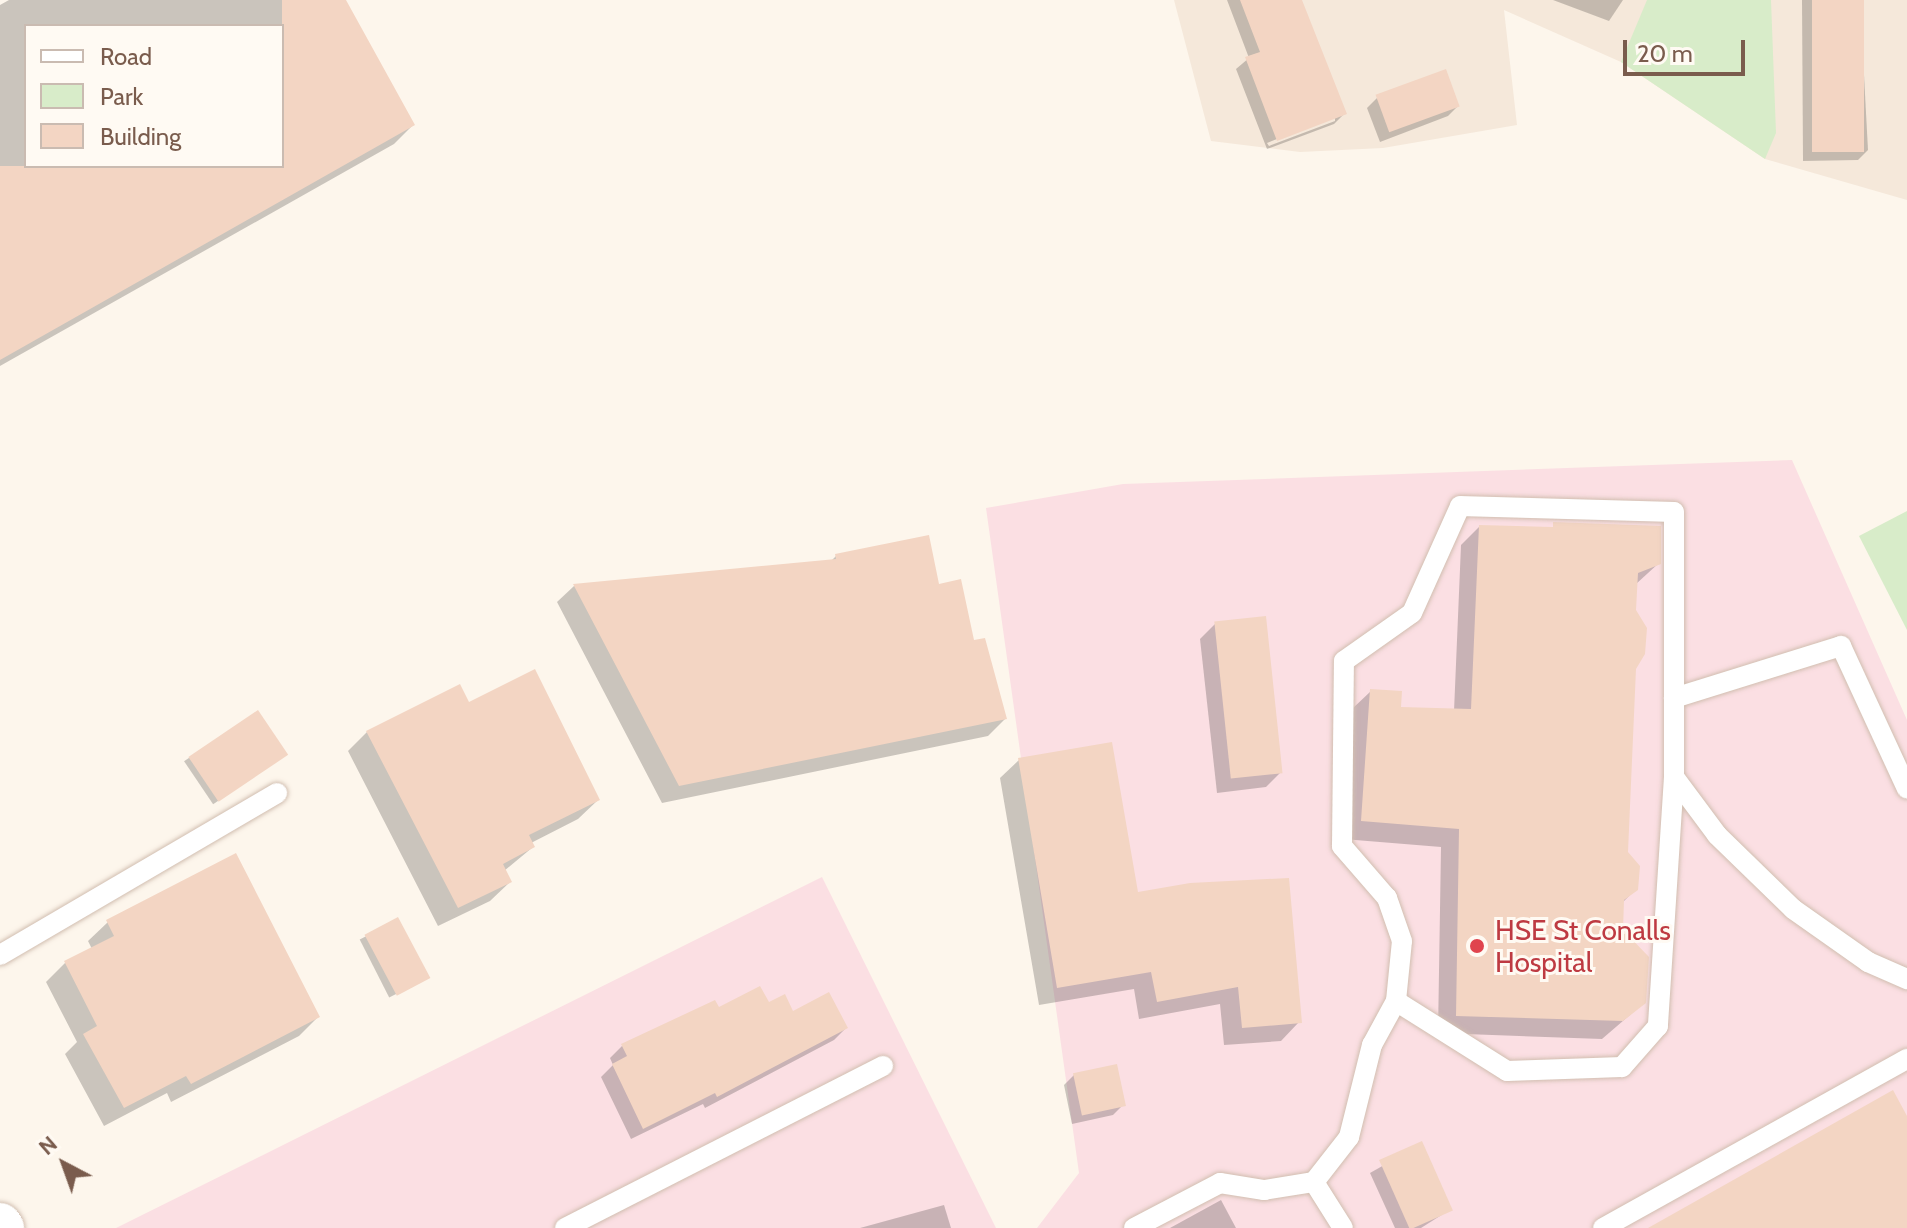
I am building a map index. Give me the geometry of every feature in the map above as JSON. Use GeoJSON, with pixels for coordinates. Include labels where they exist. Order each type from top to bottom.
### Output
{"type":"FeatureCollection","features":[{"type":"Feature","properties":{"kind":"lane"},"geometry":{"type":"LineString","coordinates":[[1134,1228],[1220,1183],[1264,1190],[1314,1182],[1349,1137],[1372,1045],[1396,1001],[1402,941],[1387,898],[1342,846],[1344,661],[1412,613],[1460,506],[1674,512],[1674,777],[1658,1026],[1622,1067],[1507,1071],[1396,1001]]}},
{"type":"Feature","properties":{"kind":"lane"},"geometry":{"type":"LineString","coordinates":[[1674,698],[1841,646],[1907,789]]}},
{"type":"Feature","properties":{"kind":"lane"},"geometry":{"type":"LineString","coordinates":[[1674,777],[1717,835],[1793,909],[1868,962],[1907,979]]}},
{"type":"Feature","properties":{"kind":"lane"},"geometry":{"type":"LineString","coordinates":[[0,955],[277,793]]}},
{"type":"Feature","properties":{"kind":"lane"},"geometry":{"type":"LineString","coordinates":[[1603,1228],[1907,1059]]}},
{"type":"Feature","properties":{"kind":"lane"},"geometry":{"type":"LineString","coordinates":[[565,1228],[883,1066]]}},
{"type":"Feature","properties":{"kind":"lane"},"geometry":{"type":"LineString","coordinates":[[1314,1182],[1343,1228]]}},
{"type":"Feature","properties":{"kind":"shaded area"},"geometry":{"type":"Polygon","coordinates":[[[1174,0],[1907,0],[1907,200],[1765,159],[1621,62],[1504,10],[1517,125],[1383,148],[1300,152],[1211,141],[1174,0]]]}},
{"type":"Feature","properties":{"kind":"shaded area","name":"HSE St Conalls Hospital"},"geometry":{"type":"Polygon","coordinates":[[[1792,460],[1907,720],[1907,1228],[1037,1228],[1079,1173],[986,508],[1123,484],[1792,460]]]}},
{"type":"Feature","properties":{"kind":"shaded area"},"geometry":{"type":"Polygon","coordinates":[[[822,877],[996,1228],[116,1228],[822,877]]]}},
{"type":"Feature","properties":{"kind":"green space"},"geometry":{"type":"Polygon","coordinates":[[[1647,0],[1771,0],[1776,133],[1765,159],[1621,62],[1647,0]]]}},
{"type":"Feature","properties":{"kind":"green space"},"geometry":{"type":"Polygon","coordinates":[[[1907,511],[1907,630],[1859,536],[1907,511]]]}},
{"type":"Feature","properties":{"kind":"building"},"geometry":{"type":"Polygon","coordinates":[[[282,0],[346,0],[415,125],[0,360],[0,166],[284,168],[282,0]]]}},
{"type":"Feature","properties":{"kind":"building"},"geometry":{"type":"Polygon","coordinates":[[[1240,0],[1302,0],[1347,114],[1277,141],[1245,57],[1260,52],[1240,0]]]}},
{"type":"Feature","properties":{"kind":"building"},"geometry":{"type":"Polygon","coordinates":[[[1812,0],[1864,0],[1864,152],[1812,152],[1812,0]]]}},
{"type":"Feature","properties":{"kind":"building"},"geometry":{"type":"Polygon","coordinates":[[[1446,69],[1460,107],[1389,132],[1376,95],[1446,69]]]}},
{"type":"Feature","properties":{"kind":"building"},"geometry":{"type":"Polygon","coordinates":[[[1553,522],[1661,526],[1661,564],[1638,573],[1636,610],[1647,628],[1645,654],[1636,669],[1628,852],[1640,866],[1638,890],[1624,900],[1623,930],[1649,957],[1646,1003],[1623,1021],[1456,1016],[1459,829],[1361,821],[1370,689],[1402,691],[1401,707],[1471,709],[1479,525],[1553,527],[1553,522]]]}},
{"type":"Feature","properties":{"kind":"building"},"geometry":{"type":"Polygon","coordinates":[[[929,535],[939,584],[961,579],[974,640],[985,638],[1007,719],[679,786],[573,584],[836,559],[835,554],[929,535]]]}},
{"type":"Feature","properties":{"kind":"building"},"geometry":{"type":"Polygon","coordinates":[[[1266,616],[1283,773],[1231,779],[1214,621],[1266,616]]]}},
{"type":"Feature","properties":{"kind":"building"},"geometry":{"type":"Polygon","coordinates":[[[535,669],[600,800],[529,835],[535,847],[503,864],[512,882],[458,908],[366,731],[460,684],[469,702],[535,669]]]}},
{"type":"Feature","properties":{"kind":"building"},"geometry":{"type":"Polygon","coordinates":[[[258,710],[288,755],[219,802],[188,757],[258,710]]]}},
{"type":"Feature","properties":{"kind":"building"},"geometry":{"type":"Polygon","coordinates":[[[1112,742],[1138,892],[1190,883],[1289,878],[1302,1023],[1242,1028],[1238,987],[1157,1002],[1151,972],[1057,988],[1018,758],[1112,742]]]}},
{"type":"Feature","properties":{"kind":"building"},"geometry":{"type":"Polygon","coordinates":[[[236,853],[320,1017],[191,1084],[186,1076],[124,1108],[83,1034],[97,1026],[64,961],[114,936],[106,920],[236,853]]]}},
{"type":"Feature","properties":{"kind":"building"},"geometry":{"type":"Polygon","coordinates":[[[398,917],[430,978],[397,996],[364,935],[398,917]]]}},
{"type":"Feature","properties":{"kind":"building"},"geometry":{"type":"Polygon","coordinates":[[[760,986],[769,1002],[785,994],[793,1011],[829,992],[848,1028],[717,1097],[715,1093],[643,1129],[612,1064],[627,1056],[621,1044],[715,1000],[719,1007],[760,986]]]}},
{"type":"Feature","properties":{"kind":"building"},"geometry":{"type":"Polygon","coordinates":[[[1117,1064],[1126,1106],[1082,1115],[1073,1073],[1117,1064]]]}},
{"type":"Feature","properties":{"kind":"building"},"geometry":{"type":"Polygon","coordinates":[[[1893,1090],[1907,1116],[1907,1228],[1648,1228],[1893,1090]]]}},
{"type":"Feature","properties":{"kind":"building"},"geometry":{"type":"Polygon","coordinates":[[[1422,1141],[1453,1210],[1409,1228],[1379,1160],[1422,1141]]]}},
{"type":"Feature","properties":{"kind":"place","name":"HSE St Conalls Hospital"},"geometry":{"type":"Point","coordinates":[1477,946]}}]}
